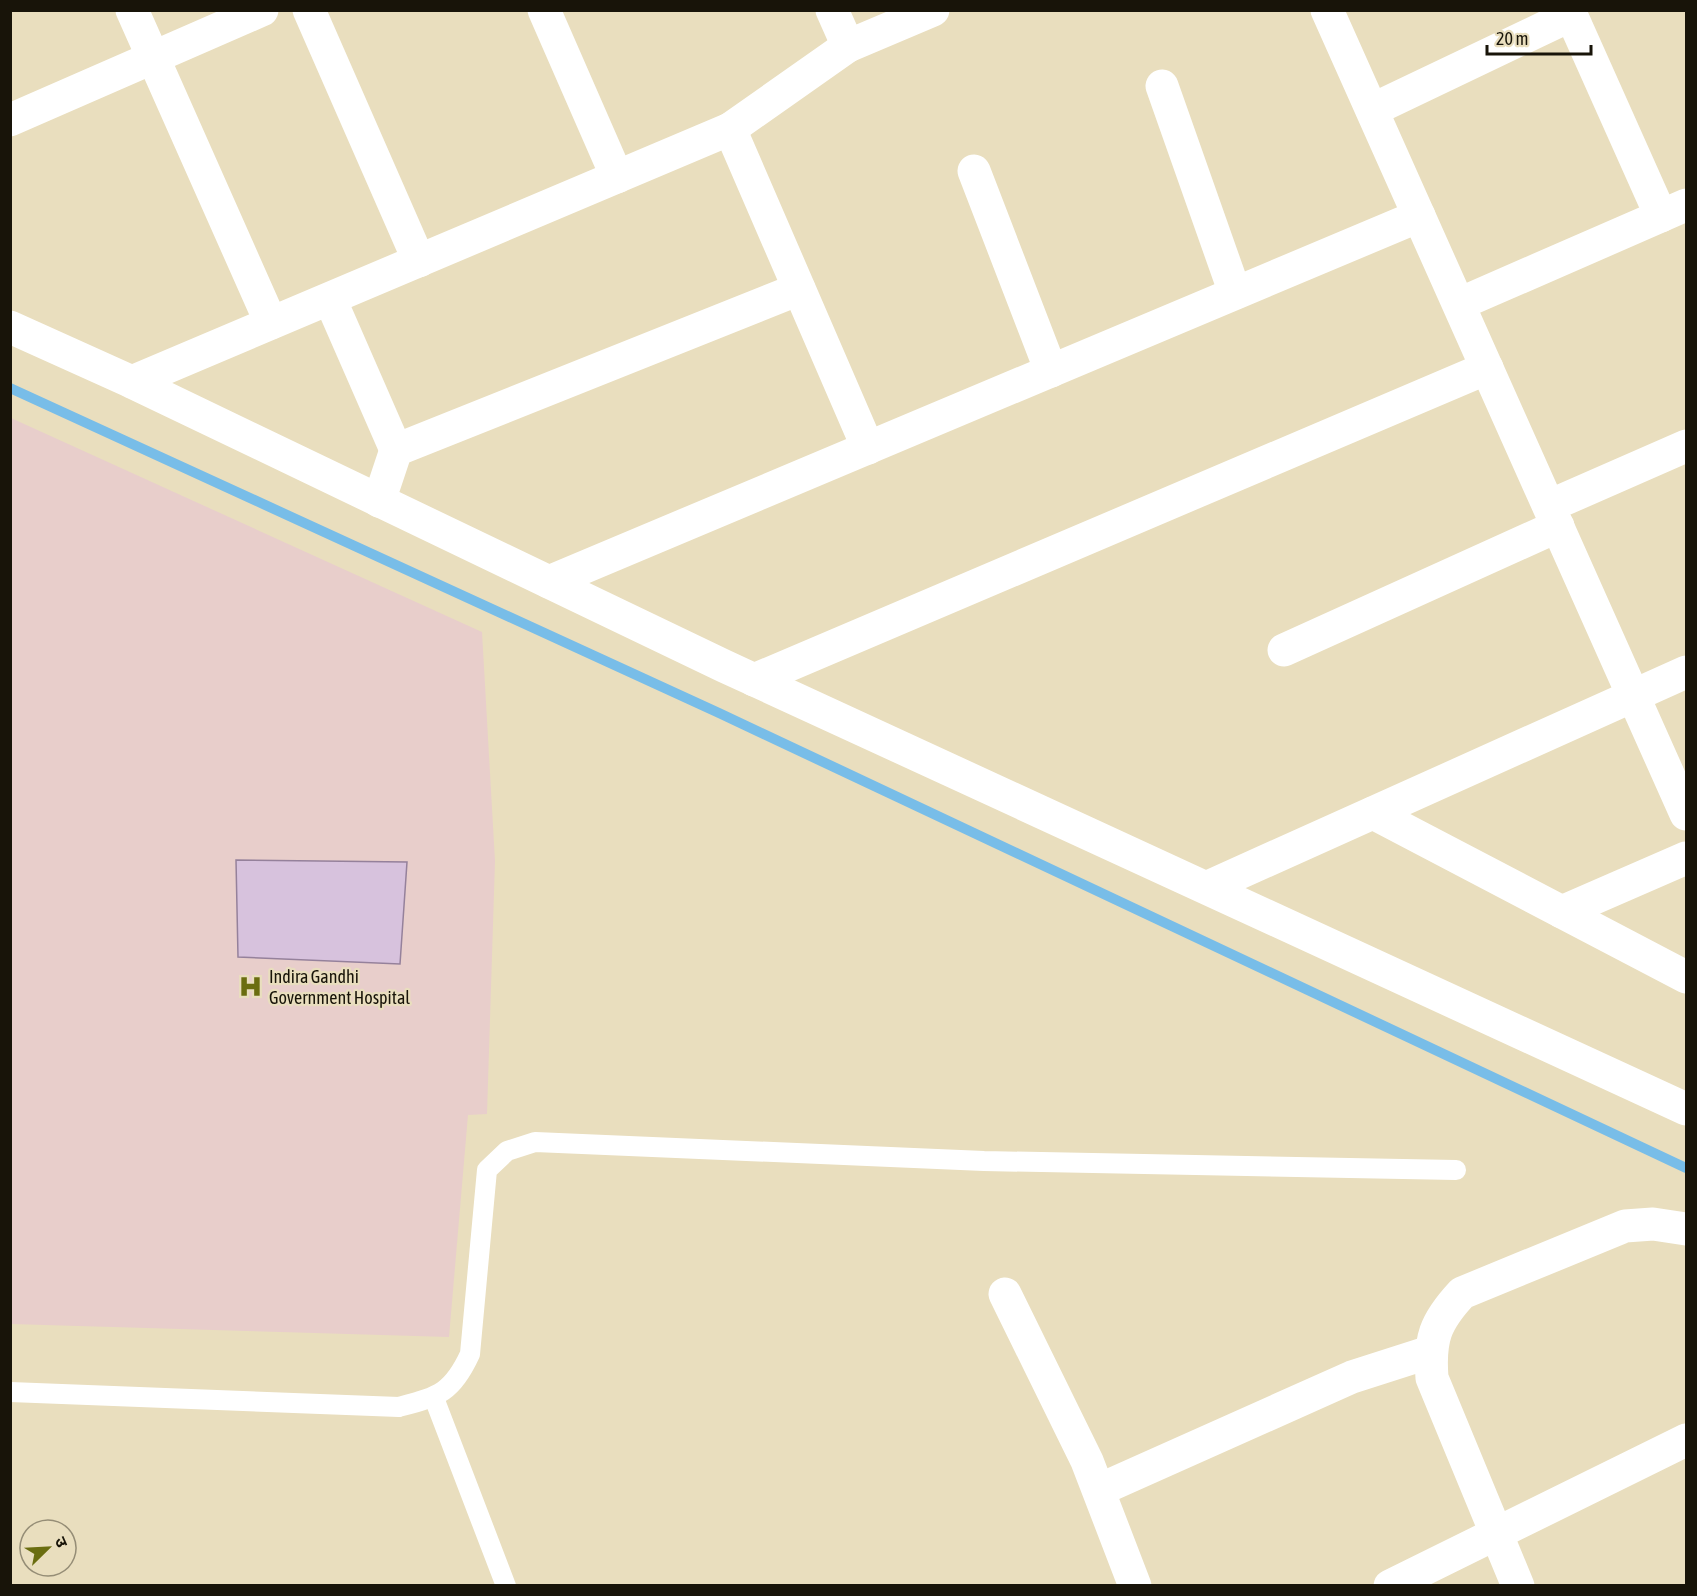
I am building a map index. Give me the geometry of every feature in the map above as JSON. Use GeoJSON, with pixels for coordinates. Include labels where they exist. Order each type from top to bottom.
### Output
{"type":"FeatureCollection","features":[{"type":"Feature","properties":{"kind":"street"},"geometry":{"type":"LineString","coordinates":[[132,10],[271,323]]}},
{"type":"Feature","properties":{"kind":"street"},"geometry":{"type":"LineString","coordinates":[[10,120],[262,10]]}},
{"type":"Feature","properties":{"kind":"street"},"geometry":{"type":"LineString","coordinates":[[309,10],[419,261]]}},
{"type":"Feature","properties":{"kind":"street"},"geometry":{"type":"LineString","coordinates":[[544,10],[617,177]]}},
{"type":"Feature","properties":{"kind":"street"},"geometry":{"type":"LineString","coordinates":[[832,10],[848,46]]}},
{"type":"Feature","properties":{"kind":"street"},"geometry":{"type":"LineString","coordinates":[[132,382],[730,129],[848,46],[933,10]]}},
{"type":"Feature","properties":{"kind":"street"},"geometry":{"type":"LineString","coordinates":[[1327,10],[1686,814]]}},
{"type":"Feature","properties":{"kind":"street"},"geometry":{"type":"LineString","coordinates":[[1372,110],[1570,13],[1674,211],[1459,304]]}},
{"type":"Feature","properties":{"kind":"street"},"geometry":{"type":"LineString","coordinates":[[1162,86],[1235,293]]}},
{"type":"Feature","properties":{"kind":"street"},"geometry":{"type":"LineString","coordinates":[[730,129],[868,448]]}},
{"type":"Feature","properties":{"kind":"street"},"geometry":{"type":"LineString","coordinates":[[974,171],[1051,371]]}},
{"type":"Feature","properties":{"kind":"street"},"geometry":{"type":"LineString","coordinates":[[549,582],[1419,216]]}},
{"type":"Feature","properties":{"kind":"street"},"geometry":{"type":"LineString","coordinates":[[396,450],[800,289]]}},
{"type":"Feature","properties":{"kind":"street"},"geometry":{"type":"LineString","coordinates":[[330,299],[396,450],[379,501]]}},
{"type":"Feature","properties":{"kind":"street"},"geometry":{"type":"LineString","coordinates":[[10,327],[132,382],[754,680],[1686,1109]]}},
{"type":"Feature","properties":{"kind":"street"},"geometry":{"type":"LineString","coordinates":[[754,680],[1487,368]]}},
{"type":"Feature","properties":{"kind":"street"},"geometry":{"type":"LineString","coordinates":[[1284,650],[1553,516],[1686,446]]}},
{"type":"Feature","properties":{"kind":"street"},"geometry":{"type":"LineString","coordinates":[[1208,887],[1686,672]]}},
{"type":"Feature","properties":{"kind":"street"},"geometry":{"type":"LineString","coordinates":[[1373,813],[1686,977]]}},
{"type":"Feature","properties":{"kind":"street"},"geometry":{"type":"LineString","coordinates":[[1562,912],[1686,858]]}},
{"type":"Feature","properties":{"kind":"street"},"geometry":{"type":"LineString","coordinates":[[1518,1586],[1432,1378],[1430,1352],[1434,1331],[1445,1311],[1462,1293],[1625,1226],[1653,1224],[1686,1229]]}},
{"type":"Feature","properties":{"kind":"street"},"geometry":{"type":"LineString","coordinates":[[1005,1294],[1099,1490],[1136,1586]]}},
{"type":"Feature","properties":{"kind":"street"},"geometry":{"type":"LineString","coordinates":[[1099,1490],[1352,1377],[1430,1352]]}},
{"type":"Feature","properties":{"kind":"street"},"geometry":{"type":"LineString","coordinates":[[1390,1586],[1686,1440]]}},
{"type":"Feature","properties":{"kind":"lane"},"geometry":{"type":"LineString","coordinates":[[10,1392],[399,1407],[434,1398],[458,1379],[470,1354],[487,1170],[507,1151],[535,1142],[984,1161],[1456,1170]]}},
{"type":"Feature","properties":{"kind":"lane"},"geometry":{"type":"LineString","coordinates":[[434,1398],[506,1586]]}},
{"type":"Feature","properties":{"kind":"shaded area","name":"Indira Gandhi Government Hospital"},"geometry":{"type":"Polygon","coordinates":[[[11,418],[482,632],[495,861],[487,1114],[468,1115],[449,1337],[11,1324],[11,418]]]}},
{"type":"Feature","properties":{"kind":"building"},"geometry":{"type":"Polygon","coordinates":[[[236,860],[407,862],[400,964],[238,957],[236,860]]]}},
{"type":"Feature","properties":{"kind":"waterway"},"geometry":{"type":"LineString","coordinates":[[10,388],[719,713],[1686,1168]]}},
{"type":"Feature","properties":{"kind":"place","name":"Indira Gandhi Government Hospital"},"geometry":{"type":"Point","coordinates":[251,987]}}]}
